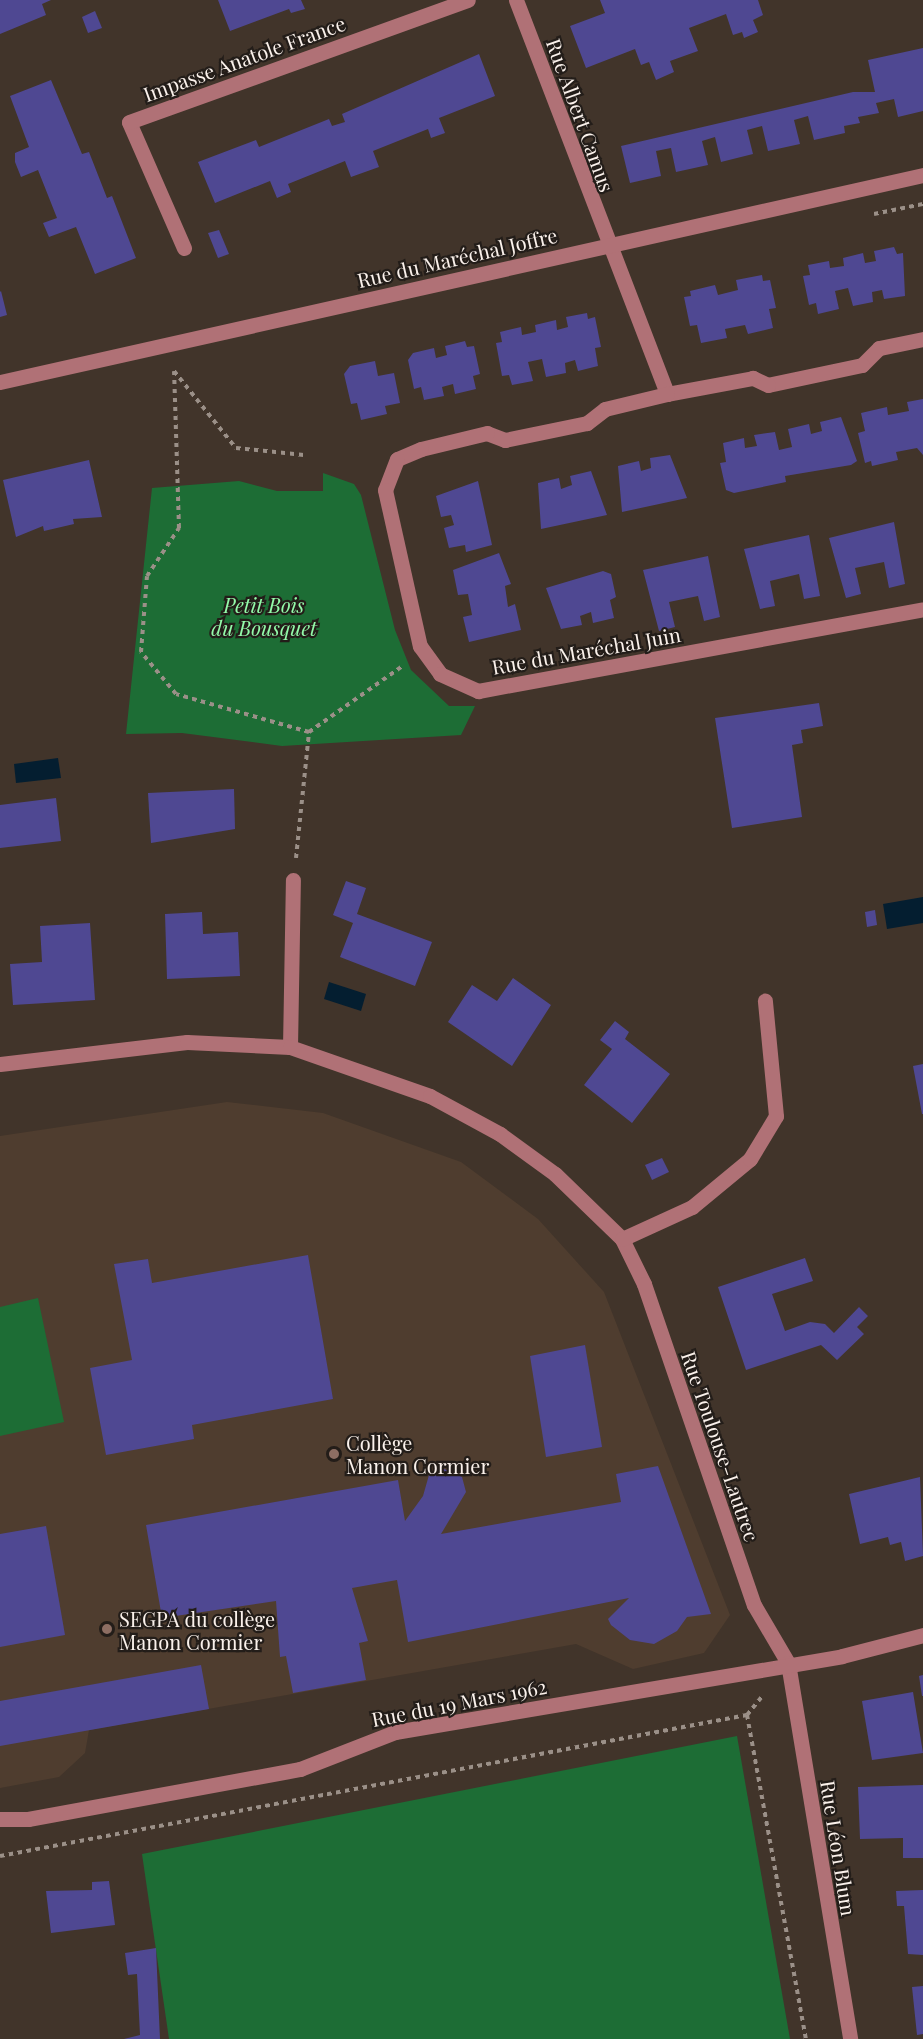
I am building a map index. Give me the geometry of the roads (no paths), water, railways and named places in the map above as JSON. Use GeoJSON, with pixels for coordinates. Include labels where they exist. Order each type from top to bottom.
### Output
{"type":"FeatureCollection","features":[{"type":"Feature","properties":{"kind":"street","name":"Impasse Anatole France"},"geometry":{"type":"LineString","coordinates":[[184,248],[129,122],[468,0]]}},
{"type":"Feature","properties":{"kind":"street","name":"Rue Albert Camus"},"geometry":{"type":"LineString","coordinates":[[516,0],[667,394]]}},
{"type":"Feature","properties":{"kind":"street","name":"Rue du Maréchal Joffre"},"geometry":{"type":"LineString","coordinates":[[0,382],[923,175]]}},
{"type":"Feature","properties":{"kind":"street"},"geometry":{"type":"LineString","coordinates":[[667,394],[753,378],[768,385],[862,364],[879,348],[923,339]]}},
{"type":"Feature","properties":{"kind":"street","name":"Rue du Maréchal Juin"},"geometry":{"type":"LineString","coordinates":[[667,394],[605,409],[587,423],[505,440],[487,434],[421,449],[394,466],[385,490],[424,651],[440,674],[478,691],[923,609]]}},
{"type":"Feature","properties":{"kind":"street"},"geometry":{"type":"LineString","coordinates":[[291,1047],[293,880]]}},
{"type":"Feature","properties":{"kind":"street"},"geometry":{"type":"LineString","coordinates":[[622,1239],[692,1207],[750,1158],[776,1116],[765,1001]]}},
{"type":"Feature","properties":{"kind":"street","name":"Rue Toulouse-Lautrec"},"geometry":{"type":"LineString","coordinates":[[0,1064],[187,1042],[291,1047],[430,1096],[500,1134],[555,1174],[622,1239],[644,1284],[754,1605],[788,1663]]}},
{"type":"Feature","properties":{"kind":"street","name":"Rue du 19 Mars 1962"},"geometry":{"type":"LineString","coordinates":[[0,1819],[28,1819],[300,1769],[395,1732],[788,1663],[923,1635]]}},
{"type":"Feature","properties":{"kind":"street","name":"Rue Léon Blum"},"geometry":{"type":"LineString","coordinates":[[788,1663],[850,2039]]}},
{"type":"Feature","properties":{"kind":"water"},"geometry":{"type":"Polygon","coordinates":[[[58,758],[61,778],[16,783],[14,764],[58,758]]]}},
{"type":"Feature","properties":{"kind":"water"},"geometry":{"type":"Polygon","coordinates":[[[923,897],[923,923],[887,929],[883,904],[923,897]]]}},
{"type":"Feature","properties":{"kind":"water"},"geometry":{"type":"Polygon","coordinates":[[[329,982],[366,994],[361,1011],[324,999],[329,982]]]}},
{"type":"Feature","properties":{"kind":"place","name":"Collège Manon Cormier"},"geometry":{"type":"Point","coordinates":[334,1454]}},
{"type":"Feature","properties":{"kind":"place","name":"SEGPA du collège Manon Cormier"},"geometry":{"type":"Point","coordinates":[107,1629]}},
{"type":"Feature","properties":{"kind":"park label","name":"Petit Bois du Bousquet"},"geometry":{"type":"Point","coordinates":[264,616]}}]}
